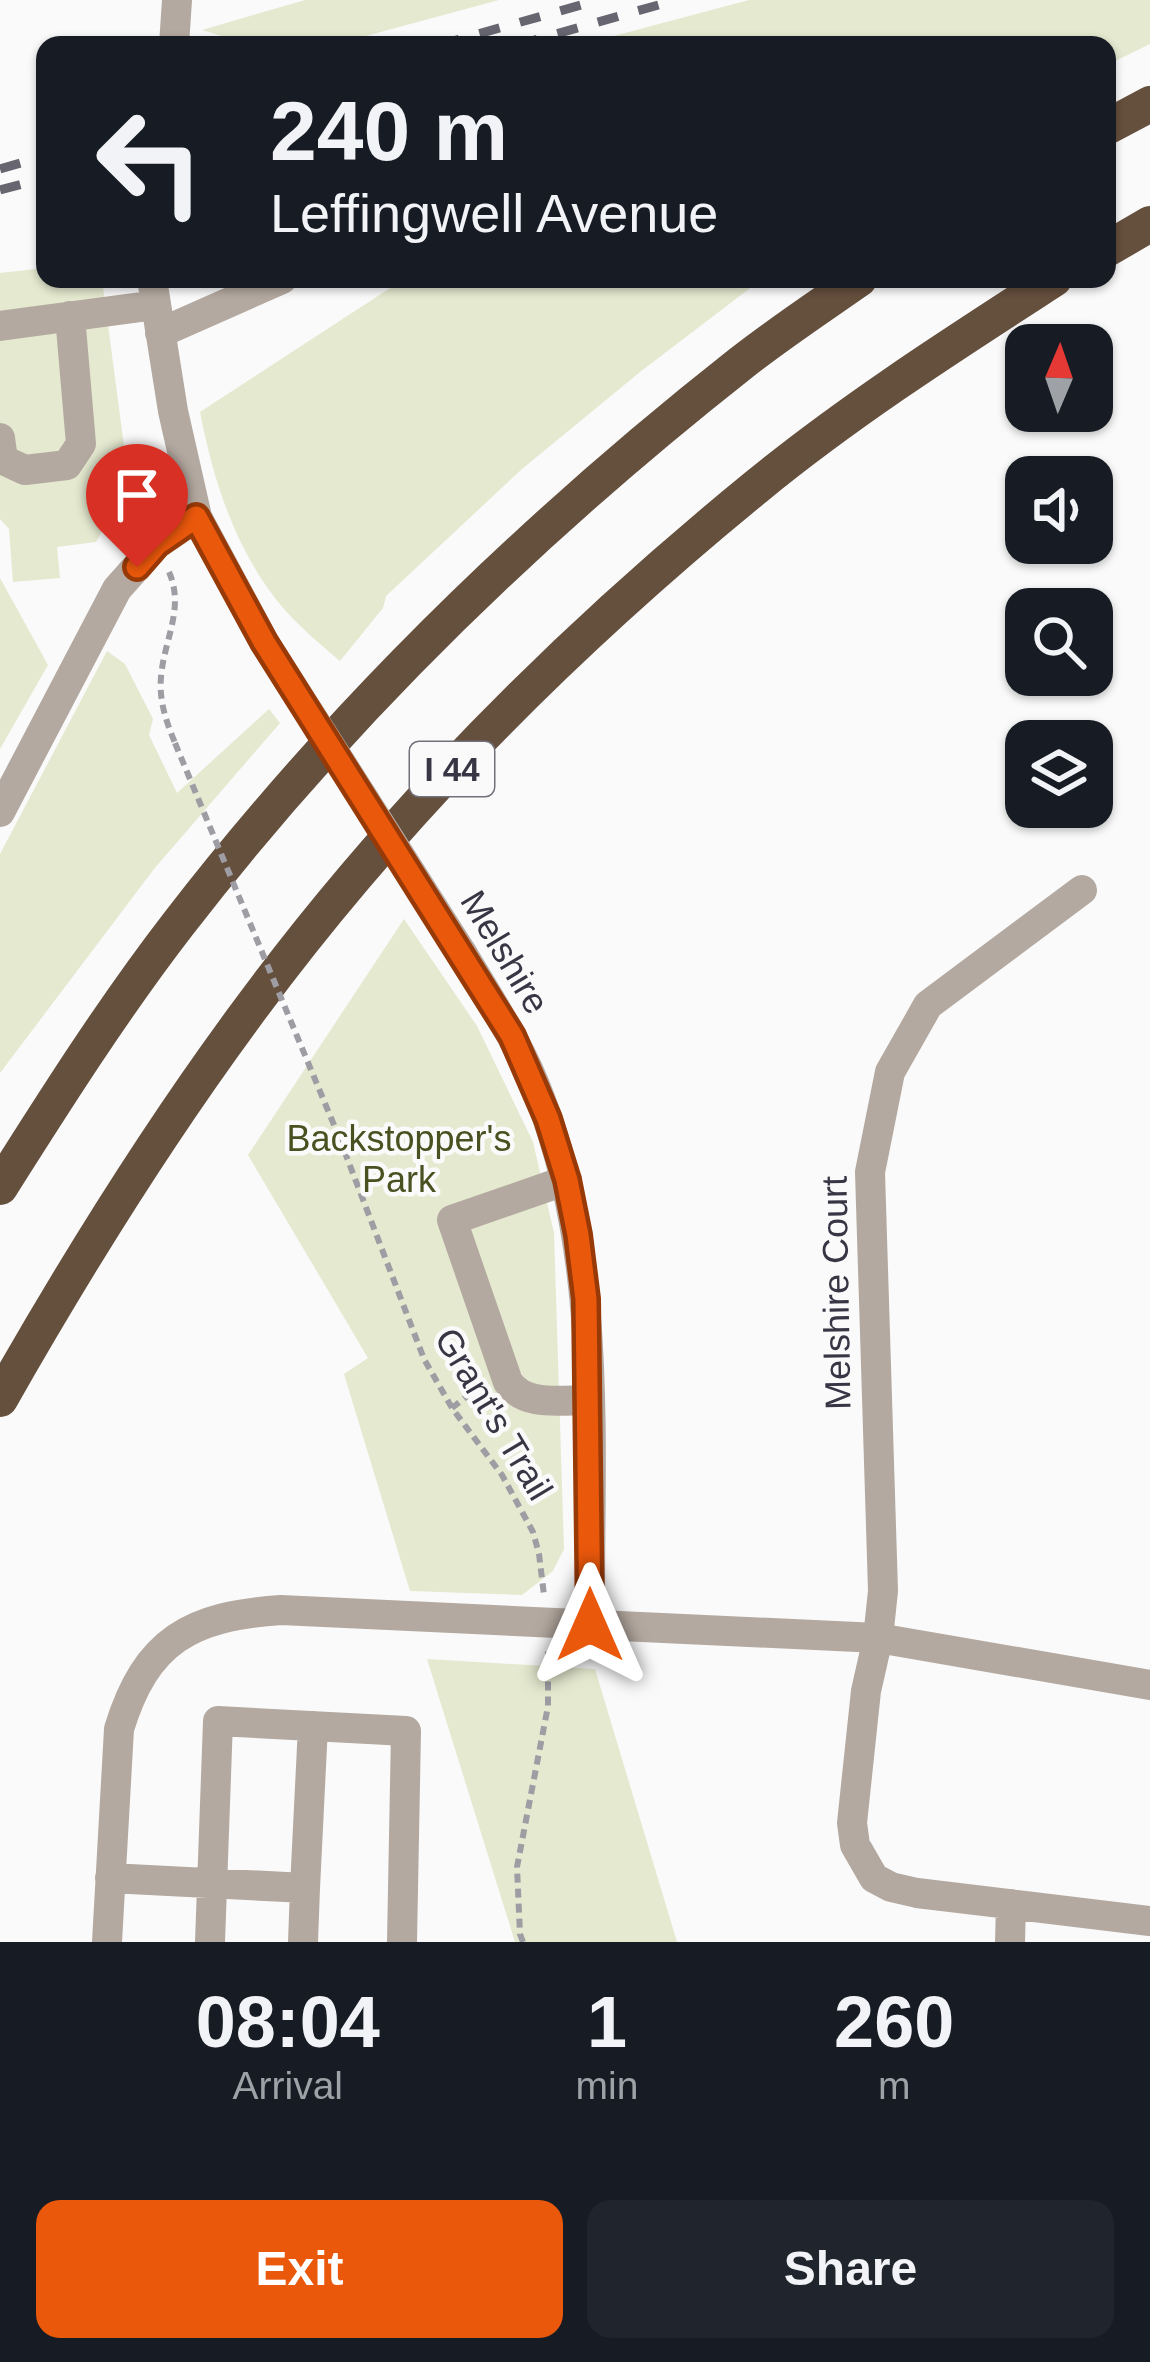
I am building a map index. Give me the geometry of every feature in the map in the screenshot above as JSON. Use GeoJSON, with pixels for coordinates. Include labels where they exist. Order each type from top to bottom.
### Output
{"type":"FeatureCollection","features":[{"type":"Feature","properties":{"kind":"highway"},"geometry":{"type":"LineString","coordinates":[[1116,122],[1150,104]]}},
{"type":"Feature","properties":{"kind":"highway"},"geometry":{"type":"LineString","coordinates":[[1116,244],[1150,224]]}},
{"type":"Feature","properties":{"kind":"highway"},"geometry":{"type":"LineString","coordinates":[[0,1187],[87,1052],[178,924],[359,711],[456,610],[597,480],[743,361],[846,288]]}},
{"type":"Feature","properties":{"kind":"highway","name":"I 44"},"geometry":{"type":"LineString","coordinates":[[0,1399],[140,1167],[245,1015],[361,870],[485,732],[619,604],[758,485],[908,373],[1040,288]]}},
{"type":"Feature","properties":{"kind":"street"},"geometry":{"type":"LineString","coordinates":[[175,36],[177,0]]}},
{"type":"Feature","properties":{"kind":"street"},"geometry":{"type":"LineString","coordinates":[[0,326],[156,306],[240,288]]}},
{"type":"Feature","properties":{"kind":"street","name":"Melshire"},"geometry":{"type":"LineString","coordinates":[[156,306],[196,517],[264,642],[462,953],[521,1055],[567,1180],[586,1299],[590,1625]]}},
{"type":"Feature","properties":{"kind":"street"},"geometry":{"type":"LineString","coordinates":[[0,438],[3,460],[25,470],[67,465],[81,444],[70,316]]}},
{"type":"Feature","properties":{"kind":"street"},"geometry":{"type":"LineString","coordinates":[[0,812],[117,589],[157,544],[196,517]]}},
{"type":"Feature","properties":{"kind":"street","name":"Melshire Court"},"geometry":{"type":"LineString","coordinates":[[1082,890],[928,1005],[890,1072],[870,1172],[883,1591],[866,1690],[852,1823],[862,1862],[874,1878],[891,1887],[1150,1921]]}},
{"type":"Feature","properties":{"kind":"street"},"geometry":{"type":"LineString","coordinates":[[567,1180],[452,1220],[513,1390],[534,1400],[588,1400]]}},
{"type":"Feature","properties":{"kind":"street"},"geometry":{"type":"LineString","coordinates":[[107,1942],[119,1730],[128,1698],[160,1650],[185,1633],[240,1613],[281,1610],[878,1639],[1150,1685]]}},
{"type":"Feature","properties":{"kind":"street"},"geometry":{"type":"LineString","coordinates":[[210,1942],[218,1721],[406,1730],[401,1942]]}},
{"type":"Feature","properties":{"kind":"street"},"geometry":{"type":"LineString","coordinates":[[303,1942],[313,1726]]}},
{"type":"Feature","properties":{"kind":"street"},"geometry":{"type":"LineString","coordinates":[[110,1878],[305,1888]]}},
{"type":"Feature","properties":{"kind":"street"},"geometry":{"type":"LineString","coordinates":[[1010,1904],[1010,1942]]}},
{"type":"Feature","properties":{"kind":"path"},"geometry":{"type":"LineString","coordinates":[[69,462],[128,493],[137,503]]}},
{"type":"Feature","properties":{"kind":"path","name":"Grant's Trail"},"geometry":{"type":"LineString","coordinates":[[176,587],[162,670],[164,716],[339,1138],[424,1359],[452,1408],[502,1475],[533,1532],[539,1554],[550,1672],[548,1706],[517,1867],[523,1942]]}},
{"type":"Feature","properties":{"kind":"green space"},"geometry":{"type":"Polygon","coordinates":[[[305,0],[499,0],[366,36],[222,36],[202,30],[305,0]]]}},
{"type":"Feature","properties":{"kind":"green space"},"geometry":{"type":"Polygon","coordinates":[[[749,0],[1150,0],[1150,44],[1116,61],[1116,36],[614,36],[749,0]]]}},
{"type":"Feature","properties":{"kind":"green space"},"geometry":{"type":"Polygon","coordinates":[[[36,269],[36,288],[103,288],[129,484],[96,542],[57,547],[60,578],[13,582],[9,529],[0,519],[0,273],[36,269]]]}},
{"type":"Feature","properties":{"kind":"green space"},"geometry":{"type":"Polygon","coordinates":[[[390,288],[750,288],[522,469],[386,596],[383,608],[340,661],[284,609],[253,565],[220,491],[200,412],[390,288]]]}},
{"type":"Feature","properties":{"kind":"green space"},"geometry":{"type":"Polygon","coordinates":[[[0,578],[48,665],[0,749],[0,578]]]}},
{"type":"Feature","properties":{"kind":"green space"},"geometry":{"type":"Polygon","coordinates":[[[107,651],[125,664],[153,719],[149,735],[177,793],[269,709],[280,723],[154,869],[0,1073],[0,854],[107,651]]]}},
{"type":"Feature","properties":{"kind":"green space","name":"Backstopper's Park"},"geometry":{"type":"Polygon","coordinates":[[[404,919],[477,1026],[533,1142],[554,1233],[564,1549],[553,1571],[522,1595],[410,1591],[344,1374],[368,1358],[248,1155],[404,919]]]}},
{"type":"Feature","properties":{"kind":"green space"},"geometry":{"type":"Polygon","coordinates":[[[427,1659],[595,1669],[677,1942],[515,1942],[427,1659]]]}},
{"type":"Feature","properties":{"kind":"railway"},"geometry":{"type":"LineString","coordinates":[[471,36],[599,0]]}},
{"type":"Feature","properties":{"kind":"railway"},"geometry":{"type":"LineString","coordinates":[[549,36],[676,0]]}},
{"type":"Feature","properties":{"kind":"railway"},"geometry":{"type":"LineString","coordinates":[[0,169],[36,159]]}},
{"type":"Feature","properties":{"kind":"railway"},"geometry":{"type":"LineString","coordinates":[[0,190],[36,180]]}},
{"type":"Feature","properties":{"kind":"route"},"geometry":{"type":"LineString","coordinates":[[137,567],[157,544],[196,517],[264,642],[512,1036],[539,1095],[567,1180],[586,1299],[590,1625]]}}]}
